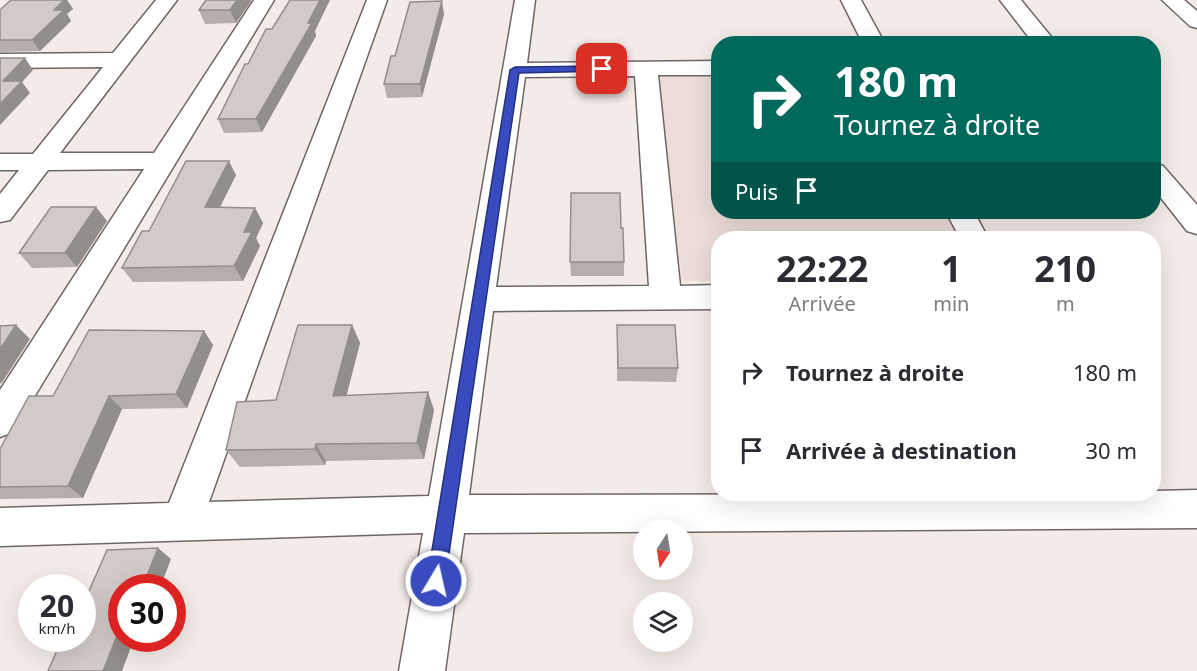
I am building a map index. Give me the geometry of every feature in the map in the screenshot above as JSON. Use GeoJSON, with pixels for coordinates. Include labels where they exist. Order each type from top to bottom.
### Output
{"type":"FeatureCollection","features":[{"type":"Feature","properties":{"kind":"street"},"geometry":{"type":"LineString","coordinates":[[0,213],[167,0]]}},
{"type":"Feature","properties":{"kind":"street"},"geometry":{"type":"LineString","coordinates":[[0,421],[264,0]]}},
{"type":"Feature","properties":{"kind":"street"},"geometry":{"type":"LineString","coordinates":[[181,523],[377,0]]}},
{"type":"Feature","properties":{"kind":"street"},"geometry":{"type":"LineString","coordinates":[[422,671],[525,0]]}},
{"type":"Feature","properties":{"kind":"street"},"geometry":{"type":"LineString","coordinates":[[851,0],[870,36]]}},
{"type":"Feature","properties":{"kind":"street"},"geometry":{"type":"LineString","coordinates":[[1010,0],[1040,36]]}},
{"type":"Feature","properties":{"kind":"street"},"geometry":{"type":"LineString","coordinates":[[1172,0],[1197,22]]}},
{"type":"Feature","properties":{"kind":"street"},"geometry":{"type":"LineString","coordinates":[[0,61],[120,60]]}},
{"type":"Feature","properties":{"kind":"street"},"geometry":{"type":"LineString","coordinates":[[515,70],[711,68]]}},
{"type":"Feature","properties":{"kind":"street"},"geometry":{"type":"LineString","coordinates":[[646,69],[666,298]]}},
{"type":"Feature","properties":{"kind":"street"},"geometry":{"type":"LineString","coordinates":[[0,162],[163,161]]}},
{"type":"Feature","properties":{"kind":"street"},"geometry":{"type":"LineString","coordinates":[[1161,180],[1197,224]]}},
{"type":"Feature","properties":{"kind":"street"},"geometry":{"type":"LineString","coordinates":[[479,299],[711,297]]}},
{"type":"Feature","properties":{"kind":"street"},"geometry":{"type":"LineString","coordinates":[[0,527],[446,514],[1108,502],[1197,510]]}},
{"type":"Feature","properties":{"kind":"shaded area"},"geometry":{"type":"Polygon","coordinates":[[[711,73],[711,219],[954,219],[960,231],[711,231],[711,281],[682,281],[658,74],[711,73]]]}},
{"type":"Feature","properties":{"kind":"building"},"geometry":{"type":"Polygon","coordinates":[[[11,0],[64,0],[54,10],[64,10],[32,40],[0,40],[0,10],[11,0]]]}},
{"type":"Feature","properties":{"kind":"building"},"geometry":{"type":"Polygon","coordinates":[[[206,0],[237,0],[230,10],[199,10],[206,0]]]}},
{"type":"Feature","properties":{"kind":"building"},"geometry":{"type":"Polygon","coordinates":[[[290,0],[320,0],[308,23],[312,23],[256,119],[218,119],[245,64],[248,64],[266,29],[272,29],[290,0]]]}},
{"type":"Feature","properties":{"kind":"building"},"geometry":{"type":"Polygon","coordinates":[[[442,1],[420,84],[384,84],[391,56],[395,56],[410,2],[442,1]]]}},
{"type":"Feature","properties":{"kind":"building"},"geometry":{"type":"Polygon","coordinates":[[[0,58],[25,58],[3,81],[22,81],[0,104],[0,58]]]}},
{"type":"Feature","properties":{"kind":"building"},"geometry":{"type":"Polygon","coordinates":[[[186,161],[229,161],[205,207],[255,208],[244,232],[252,232],[234,266],[122,268],[142,231],[149,231],[186,161]]]}},
{"type":"Feature","properties":{"kind":"building"},"geometry":{"type":"Polygon","coordinates":[[[571,193],[620,193],[624,262],[570,262],[571,193]]]}},
{"type":"Feature","properties":{"kind":"building"},"geometry":{"type":"Polygon","coordinates":[[[51,207],[96,207],[65,253],[19,253],[51,207]]]}},
{"type":"Feature","properties":{"kind":"building"},"geometry":{"type":"Polygon","coordinates":[[[16,325],[0,349],[0,326],[16,325]]]}},
{"type":"Feature","properties":{"kind":"building"},"geometry":{"type":"Polygon","coordinates":[[[298,325],[352,325],[333,396],[428,392],[417,443],[316,444],[315,449],[226,450],[237,402],[276,400],[298,325]]]}},
{"type":"Feature","properties":{"kind":"building"},"geometry":{"type":"Polygon","coordinates":[[[617,325],[675,325],[678,368],[618,368],[617,325]]]}},
{"type":"Feature","properties":{"kind":"building"},"geometry":{"type":"Polygon","coordinates":[[[89,330],[204,331],[176,394],[109,396],[68,486],[0,487],[0,449],[29,396],[53,396],[89,330]]]}},
{"type":"Feature","properties":{"kind":"building"},"geometry":{"type":"Polygon","coordinates":[[[158,548],[148,574],[108,574],[108,652],[111,652],[103,671],[48,671],[56,652],[96,652],[96,575],[107,550],[158,548]]]}},
{"type":"Feature","properties":{"kind":"route"},"geometry":{"type":"LineString","coordinates":[[436,581],[515,70],[602,69]]}}]}
